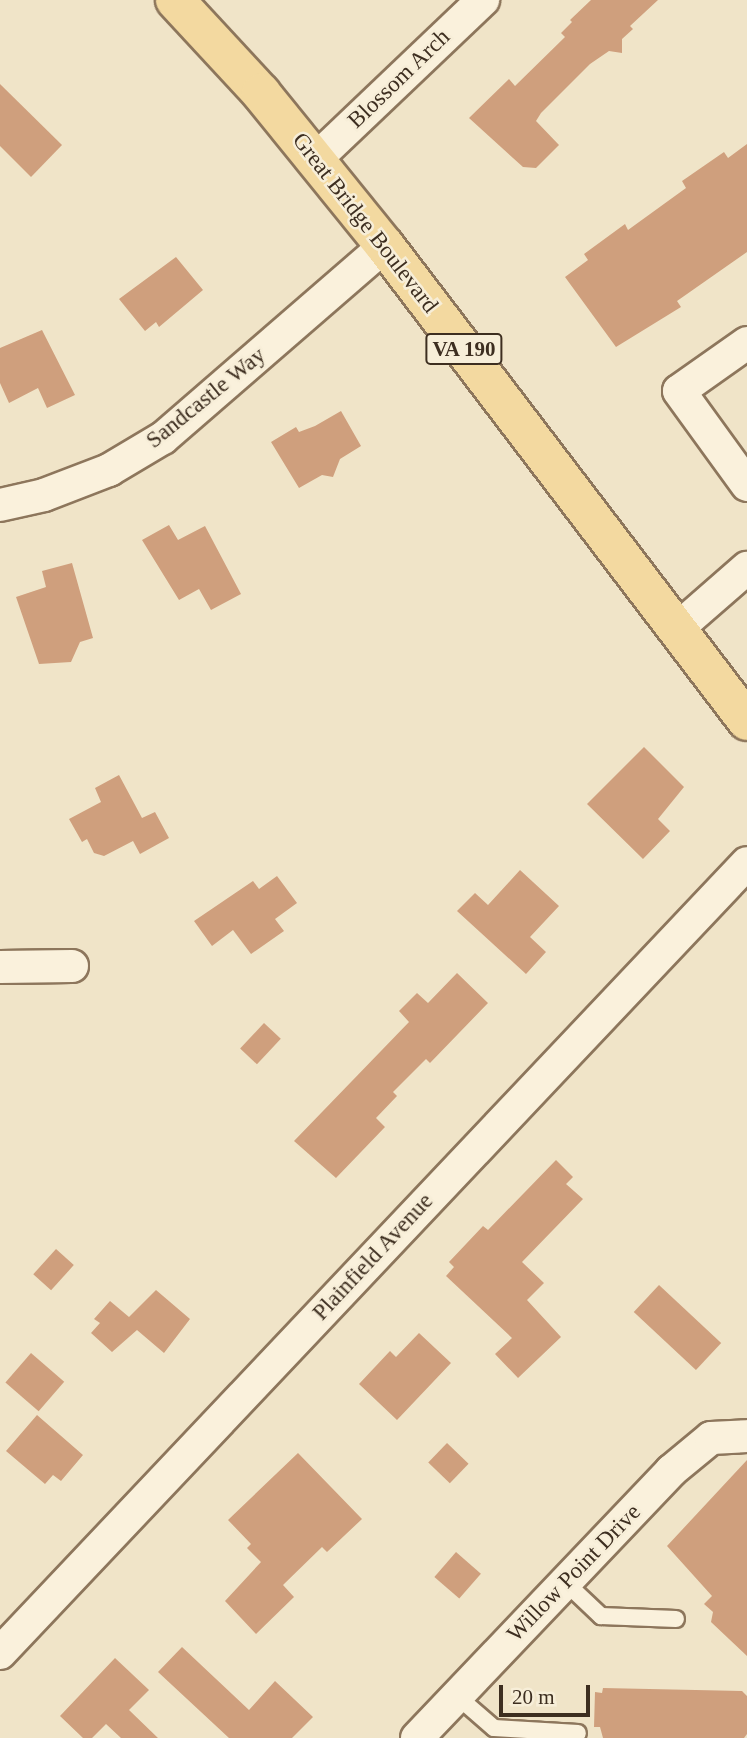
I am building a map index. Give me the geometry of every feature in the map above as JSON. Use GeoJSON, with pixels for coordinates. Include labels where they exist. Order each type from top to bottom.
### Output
{"type":"FeatureCollection","features":[{"type":"Feature","properties":{"kind":"main road","name":"Great Bridge Boulevard"},"geometry":{"type":"LineString","coordinates":[[175,0],[316,159],[385,246],[747,722]]}},
{"type":"Feature","properties":{"kind":"street","name":"Blossom Arch"},"geometry":{"type":"LineString","coordinates":[[316,159],[483,0]]}},
{"type":"Feature","properties":{"kind":"street","name":"Sandcastle Way"},"geometry":{"type":"LineString","coordinates":[[0,505],[44,495],[109,470],[163,438],[385,246]]}},
{"type":"Feature","properties":{"kind":"street"},"geometry":{"type":"LineString","coordinates":[[747,343],[679,391],[747,485]]}},
{"type":"Feature","properties":{"kind":"street"},"geometry":{"type":"LineString","coordinates":[[677,629],[747,568]]}},
{"type":"Feature","properties":{"kind":"street","name":"Plainfield Avenue"},"geometry":{"type":"LineString","coordinates":[[0,1653],[747,863]]}},
{"type":"Feature","properties":{"kind":"street"},"geometry":{"type":"LineString","coordinates":[[0,967],[72,965]]}},
{"type":"Feature","properties":{"kind":"street","name":"Willow Point Drive"},"geometry":{"type":"LineString","coordinates":[[417,1738],[671,1471],[711,1438],[747,1436]]}},
{"type":"Feature","properties":{"kind":"lane"},"geometry":{"type":"LineString","coordinates":[[565,1582],[601,1616],[676,1619]]}},
{"type":"Feature","properties":{"kind":"lane"},"geometry":{"type":"LineString","coordinates":[[457,1696],[494,1728],[578,1733]]}},
{"type":"Feature","properties":{"kind":"building"},"geometry":{"type":"Polygon","coordinates":[[[591,0],[658,0],[630,26],[633,29],[622,39],[622,53],[609,51],[590,64],[541,113],[536,121],[559,145],[536,168],[523,167],[469,118],[509,79],[515,86],[565,37],[561,33],[572,22],[570,20],[591,0]]]}},
{"type":"Feature","properties":{"kind":"building"},"geometry":{"type":"Polygon","coordinates":[[[0,84],[62,145],[31,177],[0,146],[0,84]]]}},
{"type":"Feature","properties":{"kind":"building"},"geometry":{"type":"Polygon","coordinates":[[[747,144],[747,252],[677,301],[681,307],[616,347],[565,277],[588,260],[584,254],[625,224],[628,230],[686,188],[682,181],[724,152],[728,158],[747,144]]]}},
{"type":"Feature","properties":{"kind":"building"},"geometry":{"type":"Polygon","coordinates":[[[176,257],[203,290],[159,327],[156,322],[145,331],[119,299],[176,257]]]}},
{"type":"Feature","properties":{"kind":"building"},"geometry":{"type":"Polygon","coordinates":[[[42,330],[75,395],[47,408],[38,388],[9,403],[0,383],[0,348],[42,330]]]}},
{"type":"Feature","properties":{"kind":"building"},"geometry":{"type":"Polygon","coordinates":[[[341,411],[361,446],[340,459],[333,477],[322,475],[299,488],[271,442],[296,427],[299,432],[341,411]]]}},
{"type":"Feature","properties":{"kind":"building"},"geometry":{"type":"Polygon","coordinates":[[[169,525],[178,540],[205,526],[241,594],[211,610],[199,589],[179,600],[142,540],[169,525]]]}},
{"type":"Feature","properties":{"kind":"building"},"geometry":{"type":"Polygon","coordinates":[[[72,563],[93,638],[80,642],[71,662],[39,664],[16,597],[46,587],[42,571],[72,563]]]}},
{"type":"Feature","properties":{"kind":"building"},"geometry":{"type":"Polygon","coordinates":[[[644,747],[684,787],[658,819],[670,831],[643,859],[587,804],[644,747]]]}},
{"type":"Feature","properties":{"kind":"building"},"geometry":{"type":"Polygon","coordinates":[[[119,775],[142,818],[155,812],[169,838],[140,854],[133,841],[104,856],[94,853],[87,839],[82,842],[69,819],[101,802],[95,788],[119,775]]]}},
{"type":"Feature","properties":{"kind":"building"},"geometry":{"type":"Polygon","coordinates":[[[520,870],[559,906],[530,937],[546,952],[526,974],[457,911],[475,893],[488,905],[520,870]]]}},
{"type":"Feature","properties":{"kind":"building"},"geometry":{"type":"Polygon","coordinates":[[[277,876],[297,903],[275,919],[284,931],[251,954],[233,930],[212,946],[194,921],[253,881],[259,889],[277,876]]]}},
{"type":"Feature","properties":{"kind":"building"},"geometry":{"type":"Polygon","coordinates":[[[457,973],[488,1003],[430,1063],[426,1059],[393,1092],[397,1096],[376,1118],[385,1127],[336,1178],[294,1141],[409,1022],[399,1011],[417,993],[428,1003],[457,973]]]}},
{"type":"Feature","properties":{"kind":"building"},"geometry":{"type":"Polygon","coordinates":[[[264,1023],[281,1039],[257,1064],[240,1049],[264,1023]]]}},
{"type":"Feature","properties":{"kind":"building"},"geometry":{"type":"Polygon","coordinates":[[[556,1160],[573,1177],[566,1184],[583,1199],[522,1262],[544,1283],[527,1300],[561,1337],[518,1378],[495,1354],[512,1338],[446,1276],[454,1267],[449,1262],[483,1226],[488,1230],[556,1160]]]}},
{"type":"Feature","properties":{"kind":"building"},"geometry":{"type":"Polygon","coordinates":[[[56,1249],[74,1265],[51,1290],[33,1274],[56,1249]]]}},
{"type":"Feature","properties":{"kind":"building"},"geometry":{"type":"Polygon","coordinates":[[[659,1285],[721,1343],[696,1370],[634,1312],[659,1285]]]}},
{"type":"Feature","properties":{"kind":"building"},"geometry":{"type":"Polygon","coordinates":[[[156,1290],[190,1319],[164,1353],[137,1330],[112,1352],[91,1333],[100,1323],[94,1319],[110,1301],[129,1317],[156,1290]]]}},
{"type":"Feature","properties":{"kind":"building"},"geometry":{"type":"Polygon","coordinates":[[[419,1333],[451,1363],[397,1420],[359,1384],[390,1351],[396,1357],[419,1333]]]}},
{"type":"Feature","properties":{"kind":"building"},"geometry":{"type":"Polygon","coordinates":[[[31,1353],[64,1382],[39,1411],[5,1382],[31,1353]]]}},
{"type":"Feature","properties":{"kind":"building"},"geometry":{"type":"Polygon","coordinates":[[[37,1415],[83,1455],[61,1481],[53,1475],[45,1484],[6,1451],[37,1415]]]}},
{"type":"Feature","properties":{"kind":"building"},"geometry":{"type":"Polygon","coordinates":[[[447,1443],[469,1464],[450,1483],[428,1462],[447,1443]]]}},
{"type":"Feature","properties":{"kind":"building"},"geometry":{"type":"Polygon","coordinates":[[[298,1453],[362,1519],[327,1552],[322,1547],[283,1585],[294,1597],[256,1634],[225,1601],[261,1562],[247,1548],[251,1544],[228,1520],[298,1453]]]}},
{"type":"Feature","properties":{"kind":"building"},"geometry":{"type":"Polygon","coordinates":[[[747,1460],[747,1656],[711,1622],[713,1612],[704,1604],[712,1596],[667,1546],[747,1460]]]}},
{"type":"Feature","properties":{"kind":"building"},"geometry":{"type":"Polygon","coordinates":[[[456,1552],[481,1574],[459,1599],[434,1577],[456,1552]]]}},
{"type":"Feature","properties":{"kind":"building"},"geometry":{"type":"Polygon","coordinates":[[[182,1647],[249,1710],[275,1681],[313,1717],[292,1738],[229,1738],[158,1672],[182,1647]]]}},
{"type":"Feature","properties":{"kind":"building"},"geometry":{"type":"Polygon","coordinates":[[[115,1658],[149,1690],[129,1710],[158,1738],[121,1738],[106,1724],[92,1738],[83,1738],[60,1716],[115,1658]]]}},
{"type":"Feature","properties":{"kind":"building"},"geometry":{"type":"Polygon","coordinates":[[[603,1688],[742,1691],[747,1696],[747,1734],[744,1738],[603,1738],[600,1727],[594,1727],[595,1692],[602,1693],[603,1688]]]}}]}
